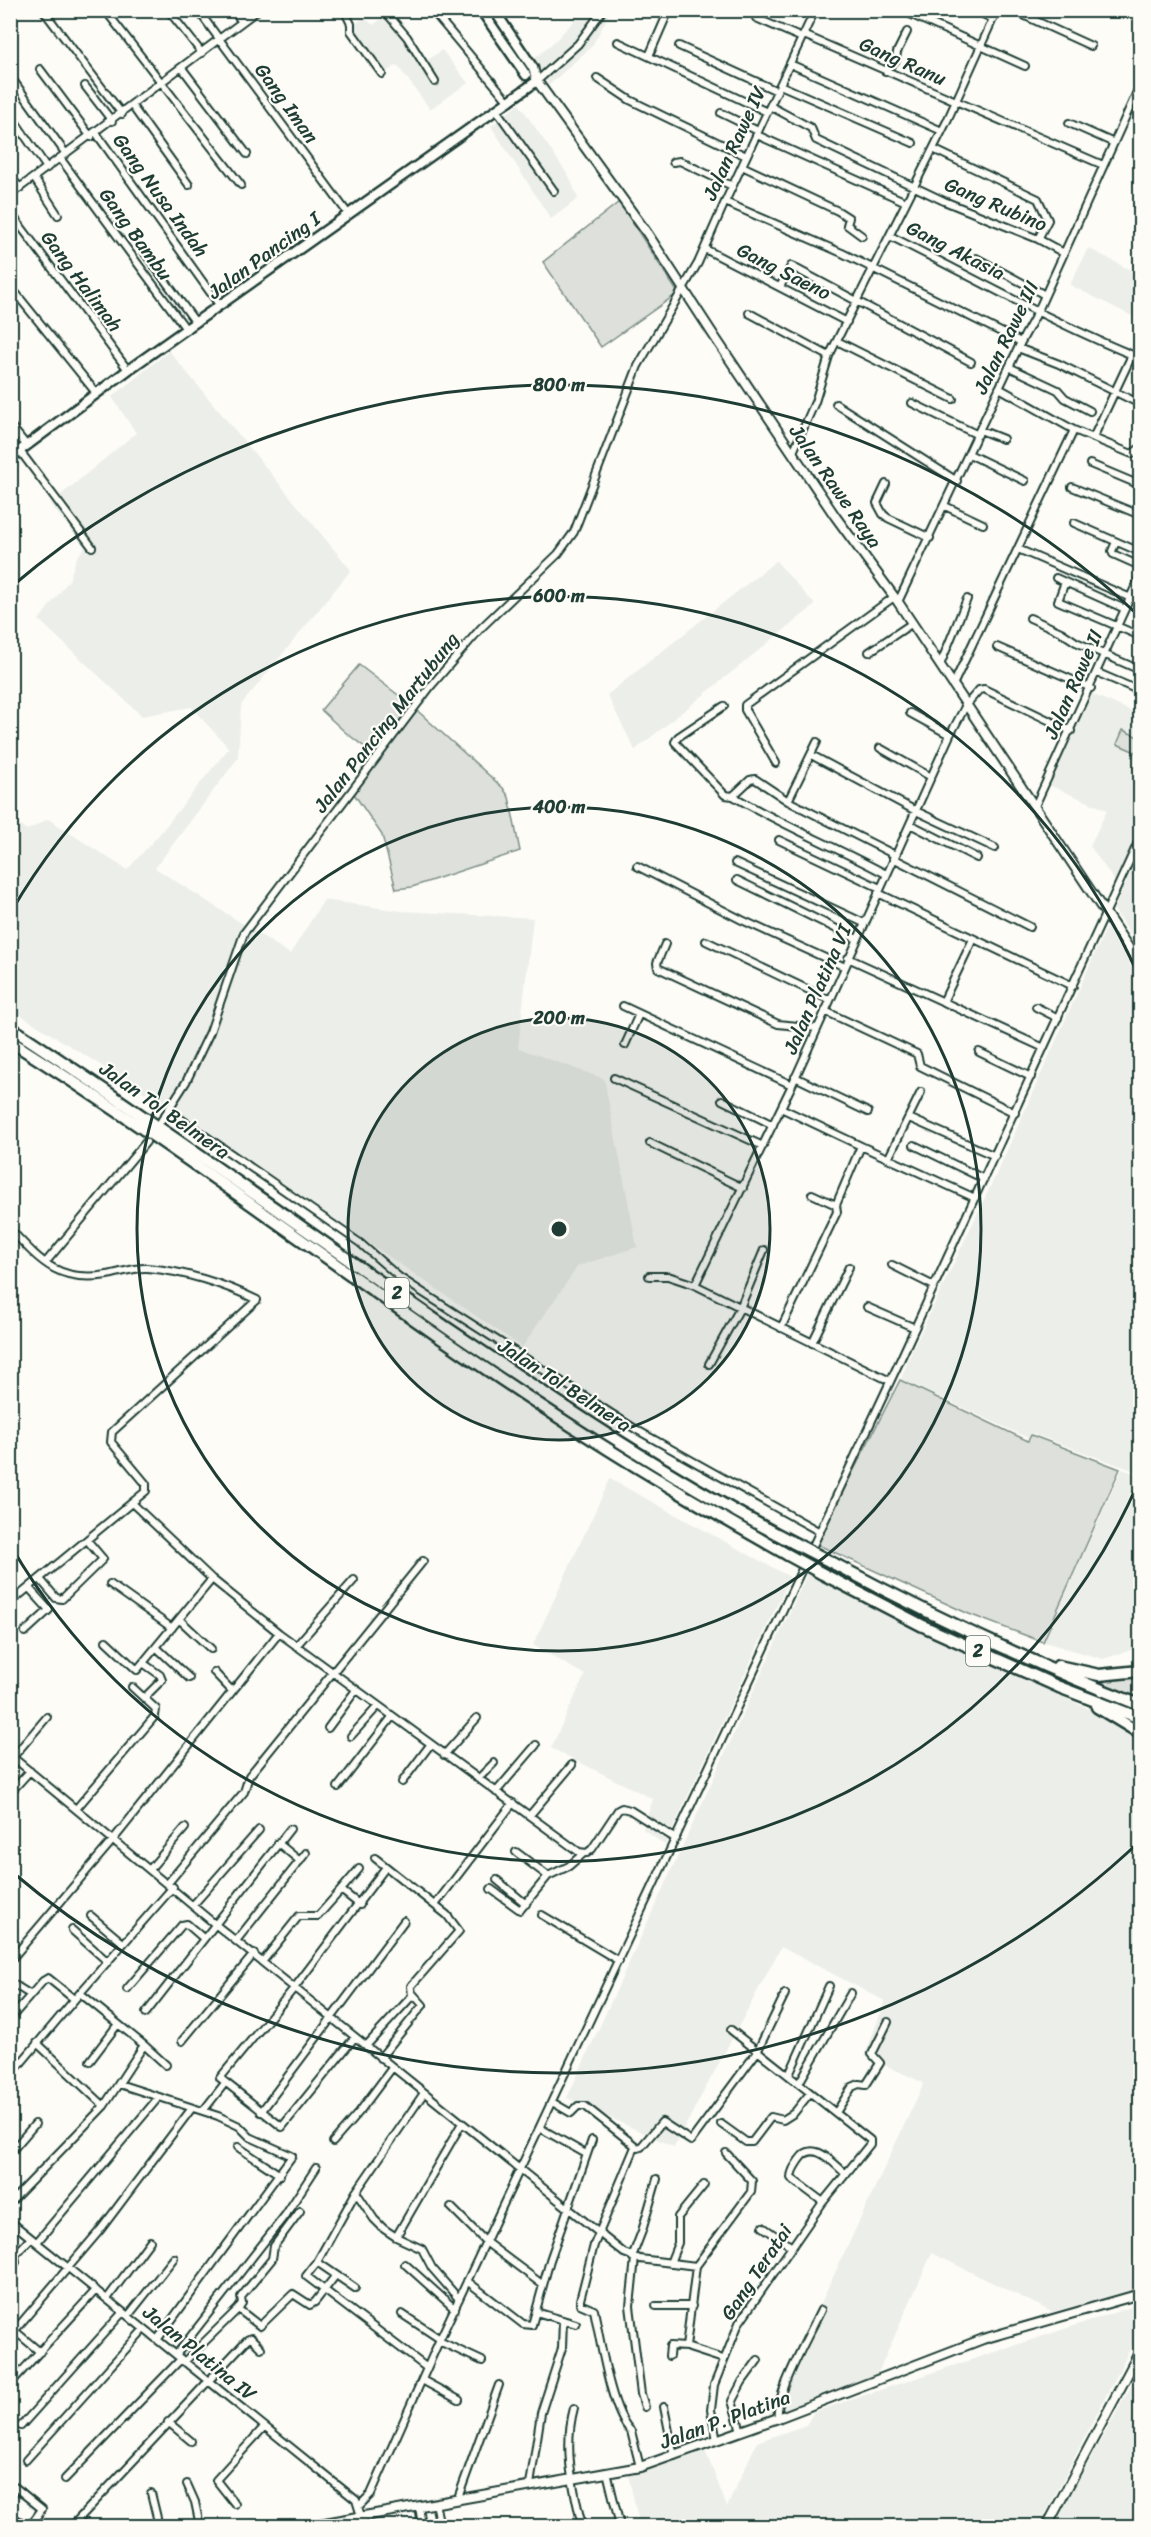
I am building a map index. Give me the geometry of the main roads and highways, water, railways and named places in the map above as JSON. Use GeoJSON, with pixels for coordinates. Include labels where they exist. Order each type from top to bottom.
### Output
{"type":"FeatureCollection","features":[{"type":"Feature","properties":{"kind":"highway","name":"Jalan Tol Belmera"},"geometry":{"type":"LineString","coordinates":[[10,1027],[134,1109],[564,1408],[654,1464],[794,1543],[928,1612],[1071,1678],[1140,1705]]}},
{"type":"Feature","properties":{"kind":"highway","name":"Jalan Tol Belmera"},"geometry":{"type":"LineString","coordinates":[[10,1041],[120,1114],[419,1323],[573,1427],[788,1555],[923,1626],[1059,1687],[1140,1718]]}},
{"type":"Feature","properties":{"kind":"highway"},"geometry":{"type":"LineString","coordinates":[[1018,1653],[1072,1671],[1099,1675],[1140,1671]]}},
{"type":"Feature","properties":{"kind":"highway"},"geometry":{"type":"LineString","coordinates":[[1059,1687],[1140,1733]]}},
{"type":"Feature","properties":{"kind":"main road"},"geometry":{"type":"LineString","coordinates":[[481,10],[526,75]]}},
{"type":"Feature","properties":{"kind":"main road"},"geometry":{"type":"LineString","coordinates":[[494,10],[533,68]]}},
{"type":"Feature","properties":{"kind":"main road","name":"Jalan Pancing I"},"geometry":{"type":"LineString","coordinates":[[10,458],[128,370],[537,81]]}}]}
